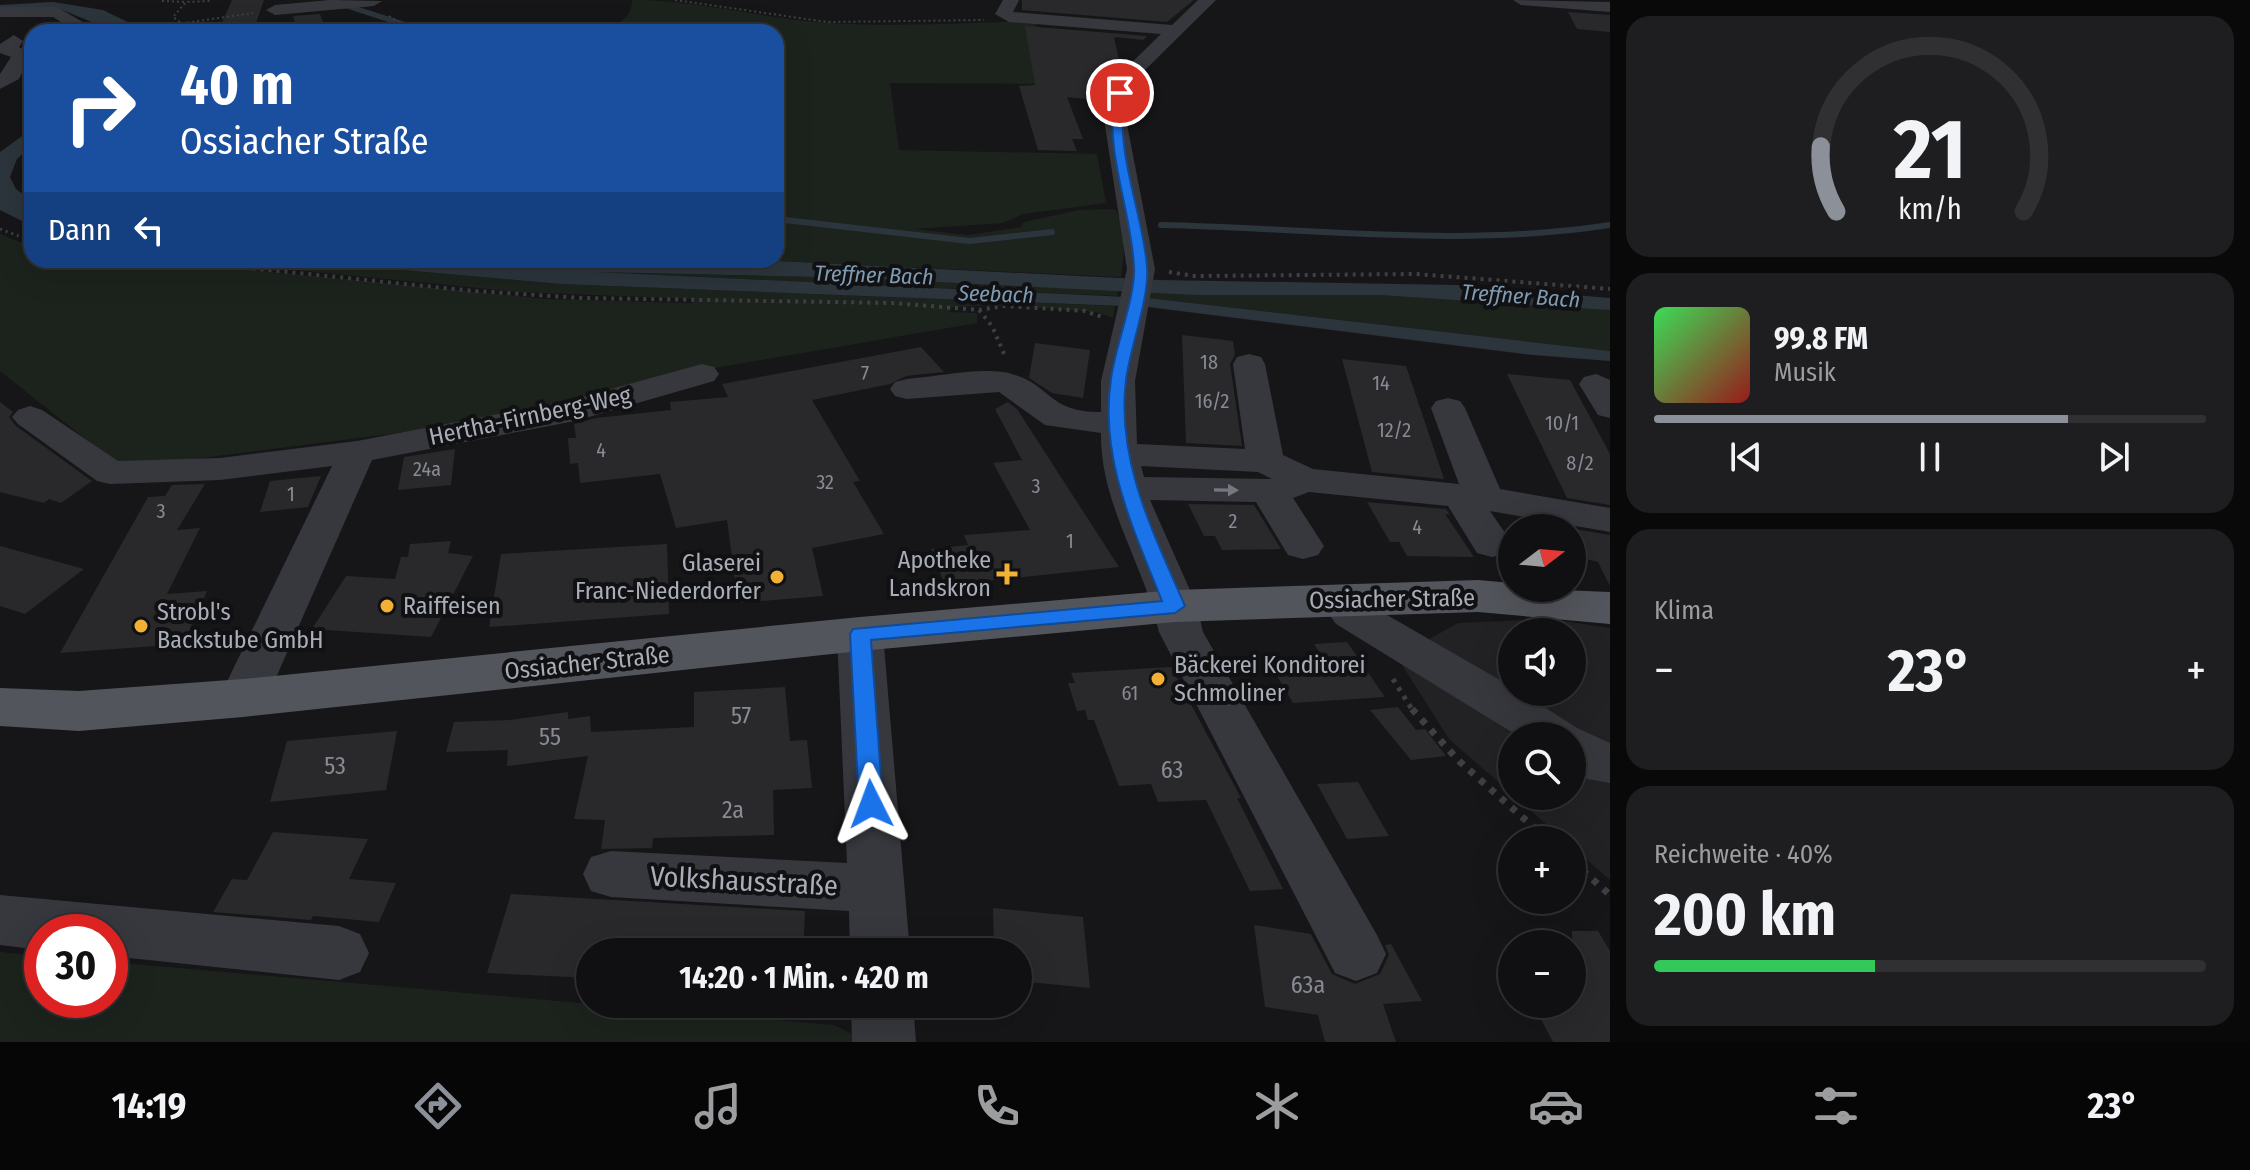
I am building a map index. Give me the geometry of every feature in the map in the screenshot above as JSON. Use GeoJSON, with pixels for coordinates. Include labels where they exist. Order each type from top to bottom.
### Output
{"type":"FeatureCollection","features":[{"type":"Feature","properties":{"kind":"main road","name":"Ossiacher Straße"},"geometry":{"type":"LineString","coordinates":[[0,707],[79,711],[243,698],[860,634],[1175,606],[1346,606],[1478,596],[1610,608]]}},
{"type":"Feature","properties":{"kind":"street"},"geometry":{"type":"LineString","coordinates":[[1208,0],[1133,71],[1120,93],[1115,119],[1141,267],[1118,381],[1122,459],[1175,606],[1181,632],[1356,954]]}},
{"type":"Feature","properties":{"kind":"street"},"geometry":{"type":"LineString","coordinates":[[1521,0],[1610,7]]}},
{"type":"Feature","properties":{"kind":"street"},"geometry":{"type":"LineString","coordinates":[[275,10],[326,4],[365,4]]}},
{"type":"Feature","properties":{"kind":"street"},"geometry":{"type":"LineString","coordinates":[[1010,8],[1173,30]]}},
{"type":"Feature","properties":{"kind":"street"},"geometry":{"type":"LineString","coordinates":[[0,12],[57,12],[77,24]]}},
{"type":"Feature","properties":{"kind":"street"},"geometry":{"type":"LineString","coordinates":[[0,21],[42,17]]}},
{"type":"Feature","properties":{"kind":"street"},"geometry":{"type":"LineString","coordinates":[[0,83],[12,75],[22,54],[6,49],[15,41]]}},
{"type":"Feature","properties":{"kind":"street"},"geometry":{"type":"LineString","coordinates":[[1249,364],[1280,477],[1303,546]]}},
{"type":"Feature","properties":{"kind":"street","name":"Hertha-Firnberg-Weg"},"geometry":{"type":"LineString","coordinates":[[30,417],[110,473],[220,469],[357,452],[575,410],[702,374]]}},
{"type":"Feature","properties":{"kind":"street"},"geometry":{"type":"LineString","coordinates":[[907,389],[1004,382],[1017,387],[1052,415],[1074,421],[1122,459],[1175,471]]}},
{"type":"Feature","properties":{"kind":"street"},"geometry":{"type":"LineString","coordinates":[[1448,408],[1472,497],[1492,544]]}},
{"type":"Feature","properties":{"kind":"street"},"geometry":{"type":"LineString","coordinates":[[243,698],[357,452]]}},
{"type":"Feature","properties":{"kind":"street"},"geometry":{"type":"LineString","coordinates":[[1122,459],[1472,497],[1610,520]]}},
{"type":"Feature","properties":{"kind":"street"},"geometry":{"type":"LineString","coordinates":[[1346,606],[1534,722]]}},
{"type":"Feature","properties":{"kind":"street"},"geometry":{"type":"LineString","coordinates":[[860,634],[879,938]]}},
{"type":"Feature","properties":{"kind":"street","name":"Volkshausstraße"},"geometry":{"type":"LineString","coordinates":[[611,874],[877,889]]}},
{"type":"Feature","properties":{"kind":"street"},"geometry":{"type":"LineString","coordinates":[[0,920],[339,953]]}},
{"type":"Feature","properties":{"kind":"street"},"geometry":{"type":"LineString","coordinates":[[883,1018],[884,1042]]}},
{"type":"Feature","properties":{"kind":"path"},"geometry":{"type":"LineString","coordinates":[[675,0],[827,22],[920,23],[1010,8]]}},
{"type":"Feature","properties":{"kind":"path"},"geometry":{"type":"LineString","coordinates":[[162,1],[210,1]]}},
{"type":"Feature","properties":{"kind":"path"},"geometry":{"type":"LineString","coordinates":[[181,22],[173,17],[186,2]]}},
{"type":"Feature","properties":{"kind":"path"},"geometry":{"type":"LineString","coordinates":[[365,4],[401,24]]}},
{"type":"Feature","properties":{"kind":"path"},"geometry":{"type":"LineString","coordinates":[[170,24],[275,10]]}},
{"type":"Feature","properties":{"kind":"path"},"geometry":{"type":"LineString","coordinates":[[0,229],[24,238]]}},
{"type":"Feature","properties":{"kind":"path"},"geometry":{"type":"LineString","coordinates":[[1141,267],[1194,276],[1416,274],[1610,289]]}},
{"type":"Feature","properties":{"kind":"path"},"geometry":{"type":"LineString","coordinates":[[251,268],[444,288],[583,298],[893,303],[979,310],[1004,306],[1085,311],[1132,323]]}},
{"type":"Feature","properties":{"kind":"path"},"geometry":{"type":"LineString","coordinates":[[979,310],[992,326],[1017,387]]}},
{"type":"Feature","properties":{"kind":"path"},"geometry":{"type":"LineString","coordinates":[[1346,606],[1419,720],[1459,761],[1532,826]]}},
{"type":"Feature","properties":{"kind":"path"},"geometry":{"type":"LineString","coordinates":[[1586,874],[1610,895]]}},
{"type":"Feature","properties":{"kind":"shaded area"},"geometry":{"type":"Polygon","coordinates":[[[632,0],[842,24],[1035,21],[1043,44],[1039,84],[890,83],[899,150],[1097,154],[1106,203],[1023,214],[1003,223],[915,229],[968,235],[1021,227],[1024,222],[1079,210],[1115,209],[1123,235],[1121,277],[784,261],[784,24],[617,24],[628,14],[632,0]]]}},
{"type":"Feature","properties":{"kind":"shaded area"},"geometry":{"type":"Polygon","coordinates":[[[0,234],[24,244],[24,268],[234,268],[546,299],[692,303],[695,299],[519,292],[273,268],[380,268],[561,284],[1115,306],[1113,318],[1096,312],[1006,305],[953,307],[949,312],[977,313],[977,323],[715,368],[500,420],[122,468],[0,371],[0,234]]]}},
{"type":"Feature","properties":{"kind":"shaded area"},"geometry":{"type":"Polygon","coordinates":[[[588,272],[858,278],[1118,290],[1117,296],[588,272]]]}},
{"type":"Feature","properties":{"kind":"shaded area"},"geometry":{"type":"Polygon","coordinates":[[[1149,292],[1379,295],[1595,308],[1610,310],[1610,351],[1148,298],[1149,292]]]}},
{"type":"Feature","properties":{"kind":"shaded area"},"geometry":{"type":"Polygon","coordinates":[[[1498,621],[1498,706],[1586,706],[1586,624],[1610,628],[1610,880],[1586,859],[1586,826],[1548,826],[1530,810],[1586,810],[1586,722],[1498,722],[1498,782],[1449,739],[1397,657],[1458,623],[1498,621]]]}},
{"type":"Feature","properties":{"kind":"shaded area"},"geometry":{"type":"Polygon","coordinates":[[[0,952],[24,954],[24,1018],[128,1018],[128,964],[576,1003],[576,1018],[754,1018],[834,1025],[860,1038],[859,1042],[0,1042],[0,952]]]}},
{"type":"Feature","properties":{"kind":"water"},"geometry":{"type":"Polygon","coordinates":[[[53,2],[103,10],[132,24],[97,24],[60,9],[0,9],[0,5],[53,2]]]}},
{"type":"Feature","properties":{"kind":"water"},"geometry":{"type":"Polygon","coordinates":[[[24,135],[24,152],[17,159],[10,177],[16,189],[24,195],[24,222],[0,210],[0,152],[24,135]]]}},
{"type":"Feature","properties":{"kind":"water"},"geometry":{"type":"Polygon","coordinates":[[[784,261],[1159,280],[1457,285],[1610,298],[1610,310],[1379,295],[1196,295],[858,278],[595,272],[1148,298],[1610,351],[1610,361],[1533,355],[1148,307],[561,284],[380,268],[784,268],[784,261]]]}},
{"type":"Feature","properties":{"kind":"building"},"geometry":{"type":"Polygon","coordinates":[[[232,0],[264,0],[256,24],[221,24],[232,0]]]}},
{"type":"Feature","properties":{"kind":"building"},"geometry":{"type":"Polygon","coordinates":[[[1022,0],[1194,0],[1167,22],[1022,10],[1022,0]]]}},
{"type":"Feature","properties":{"kind":"building"},"geometry":{"type":"Polygon","coordinates":[[[1568,12],[1610,15],[1610,32],[1577,29],[1568,12]]]}},
{"type":"Feature","properties":{"kind":"building"},"geometry":{"type":"Polygon","coordinates":[[[320,14],[324,24],[295,24],[293,16],[320,14]]]}},
{"type":"Feature","properties":{"kind":"building"},"geometry":{"type":"Polygon","coordinates":[[[1025,26],[1147,36],[1143,40],[1114,37],[1120,65],[1102,65],[1096,100],[1067,97],[1083,139],[1072,139],[1077,151],[1038,150],[1019,86],[1035,85],[1025,26]]]}},
{"type":"Feature","properties":{"kind":"building"},"geometry":{"type":"Polygon","coordinates":[[[1182,335],[1233,341],[1235,355],[1230,364],[1242,446],[1186,443],[1182,335]]]}},
{"type":"Feature","properties":{"kind":"building"},"geometry":{"type":"Polygon","coordinates":[[[1035,343],[1090,350],[1083,398],[1052,393],[1029,378],[1035,343]]]}},
{"type":"Feature","properties":{"kind":"building"},"geometry":{"type":"Polygon","coordinates":[[[921,347],[944,372],[906,376],[890,384],[812,400],[860,481],[853,482],[884,534],[812,548],[823,596],[738,603],[727,520],[676,528],[660,474],[580,483],[578,463],[570,464],[568,438],[576,438],[574,424],[596,418],[671,410],[670,402],[728,397],[722,384],[921,347]]]}},
{"type":"Feature","properties":{"kind":"building"},"geometry":{"type":"Polygon","coordinates":[[[1342,359],[1406,366],[1444,479],[1372,472],[1342,359]]]}},
{"type":"Feature","properties":{"kind":"building"},"geometry":{"type":"Polygon","coordinates":[[[1507,374],[1570,380],[1610,454],[1610,505],[1567,498],[1507,374]]]}},
{"type":"Feature","properties":{"kind":"building"},"geometry":{"type":"Polygon","coordinates":[[[0,402],[13,412],[9,417],[16,426],[92,481],[61,503],[49,499],[44,503],[0,492],[0,402]]]}},
{"type":"Feature","properties":{"kind":"building"},"geometry":{"type":"Polygon","coordinates":[[[1008,402],[1017,409],[1119,567],[945,585],[931,549],[968,545],[964,535],[1030,530],[993,463],[1022,460],[995,409],[1008,402]]]}},
{"type":"Feature","properties":{"kind":"building"},"geometry":{"type":"Polygon","coordinates":[[[455,449],[451,485],[398,490],[404,457],[455,449]]]}},
{"type":"Feature","properties":{"kind":"building"},"geometry":{"type":"Polygon","coordinates":[[[321,476],[308,507],[260,512],[270,481],[321,476]]]}},
{"type":"Feature","properties":{"kind":"building"},"geometry":{"type":"Polygon","coordinates":[[[205,484],[177,530],[200,528],[167,594],[207,591],[183,644],[60,653],[148,497],[165,496],[172,485],[205,484]]]}},
{"type":"Feature","properties":{"kind":"building"},"geometry":{"type":"Polygon","coordinates":[[[1367,502],[1446,509],[1450,515],[1445,514],[1474,557],[1407,556],[1399,542],[1390,542],[1367,502]]]}},
{"type":"Feature","properties":{"kind":"building"},"geometry":{"type":"Polygon","coordinates":[[[1188,504],[1254,505],[1281,549],[1222,550],[1215,536],[1204,536],[1188,504]]]}},
{"type":"Feature","properties":{"kind":"building"},"geometry":{"type":"Polygon","coordinates":[[[1586,531],[1610,535],[1610,586],[1598,562],[1586,559],[1586,531]]]}},
{"type":"Feature","properties":{"kind":"building","name":"Raiffeisen"},"geometry":{"type":"Polygon","coordinates":[[[451,541],[448,553],[473,556],[431,637],[312,629],[346,576],[395,579],[401,557],[408,557],[410,544],[451,541]]]}},
{"type":"Feature","properties":{"kind":"building"},"geometry":{"type":"Polygon","coordinates":[[[667,544],[669,614],[489,627],[501,554],[667,544]]]}},
{"type":"Feature","properties":{"kind":"building"},"geometry":{"type":"Polygon","coordinates":[[[0,546],[84,569],[25,614],[0,606],[0,546]]]}},
{"type":"Feature","properties":{"kind":"building"},"geometry":{"type":"Polygon","coordinates":[[[1347,642],[1385,697],[1293,703],[1270,664],[1324,660],[1314,644],[1347,642]]]}},
{"type":"Feature","properties":{"kind":"building"},"geometry":{"type":"Polygon","coordinates":[[[1171,667],[1241,798],[1237,798],[1283,889],[1250,891],[1206,800],[1158,802],[1151,784],[1119,786],[1094,720],[1088,720],[1085,710],[1077,711],[1068,683],[1075,683],[1071,673],[1171,667]]]}},
{"type":"Feature","properties":{"kind":"building"},"geometry":{"type":"Polygon","coordinates":[[[785,687],[790,741],[807,740],[812,788],[773,790],[774,835],[653,838],[652,848],[601,849],[605,820],[574,819],[588,756],[507,766],[508,750],[446,752],[454,722],[510,720],[568,712],[568,719],[590,716],[591,732],[694,727],[694,692],[785,687]]]}},
{"type":"Feature","properties":{"kind":"building"},"geometry":{"type":"Polygon","coordinates":[[[1398,707],[1416,730],[1425,729],[1446,756],[1411,760],[1370,710],[1398,707]]]}},
{"type":"Feature","properties":{"kind":"building"},"geometry":{"type":"Polygon","coordinates":[[[397,731],[386,790],[270,802],[287,741],[397,731]]]}},
{"type":"Feature","properties":{"kind":"building"},"geometry":{"type":"Polygon","coordinates":[[[1358,782],[1389,836],[1347,839],[1317,784],[1358,782]]]}},
{"type":"Feature","properties":{"kind":"building"},"geometry":{"type":"Polygon","coordinates":[[[273,832],[368,839],[349,879],[396,883],[379,922],[213,912],[232,879],[247,880],[273,832]]]}},
{"type":"Feature","properties":{"kind":"building"},"geometry":{"type":"Polygon","coordinates":[[[511,894],[805,911],[804,938],[576,938],[576,977],[487,973],[511,894]]]}},
{"type":"Feature","properties":{"kind":"building"},"geometry":{"type":"Polygon","coordinates":[[[993,908],[1083,917],[1090,988],[1032,982],[1032,938],[994,938],[993,908]]]}},
{"type":"Feature","properties":{"kind":"building"},"geometry":{"type":"Polygon","coordinates":[[[1254,925],[1311,934],[1332,974],[1355,984],[1380,974],[1389,955],[1385,945],[1391,944],[1422,1001],[1383,1004],[1396,1042],[1325,1042],[1318,1015],[1265,1007],[1254,925]]]}},
{"type":"Feature","properties":{"kind":"building"},"geometry":{"type":"Polygon","coordinates":[[[1586,931],[1598,931],[1610,951],[1610,1042],[1553,1042],[1540,1018],[1586,1018],[1586,931]]]}},
{"type":"Feature","properties":{"kind":"waterway"},"geometry":{"type":"LineString","coordinates":[[329,0],[403,24]]}},
{"type":"Feature","properties":{"kind":"waterway"},"geometry":{"type":"LineString","coordinates":[[784,220],[969,241],[1052,232]]}},
{"type":"Feature","properties":{"kind":"waterway"},"geometry":{"type":"LineString","coordinates":[[1161,225],[1442,236],[1554,232],[1610,225]]}},
{"type":"Feature","properties":{"kind":"place","name":"Apotheke Landskron"},"geometry":{"type":"Point","coordinates":[1007,574]}},
{"type":"Feature","properties":{"kind":"place","name":"Glaserei Franc-Niederdorfer"},"geometry":{"type":"Point","coordinates":[777,577]}},
{"type":"Feature","properties":{"kind":"place","name":"Raiffeisen"},"geometry":{"type":"Point","coordinates":[387,606]}},
{"type":"Feature","properties":{"kind":"place","name":"Strobl's Backstube GmbH"},"geometry":{"type":"Point","coordinates":[141,626]}},
{"type":"Feature","properties":{"kind":"place","name":"Bäckerei Konditorei Schmoliner"},"geometry":{"type":"Point","coordinates":[1158,679]}},
{"type":"Feature","properties":{"kind":"route"},"geometry":{"type":"LineString","coordinates":[[871,804],[860,634],[1175,606],[1130,499],[1119,454],[1118,381],[1132,325],[1141,269],[1115,119],[1120,93]]}},
{"type":"Feature","properties":{"kind":"water label","name":"Treffner Bach"},"geometry":{"type":"Point","coordinates":[874,275]}},
{"type":"Feature","properties":{"kind":"water label","name":"Seebach"},"geometry":{"type":"Point","coordinates":[996,294]}},
{"type":"Feature","properties":{"kind":"water label","name":"Treffner Bach"},"geometry":{"type":"Point","coordinates":[1521,296]}}]}
